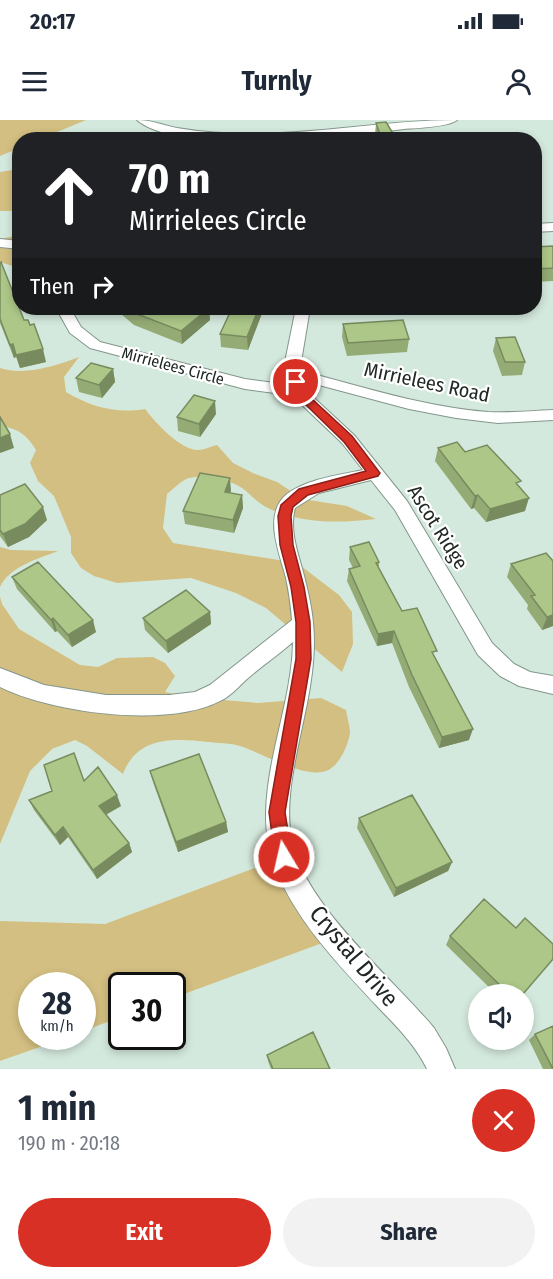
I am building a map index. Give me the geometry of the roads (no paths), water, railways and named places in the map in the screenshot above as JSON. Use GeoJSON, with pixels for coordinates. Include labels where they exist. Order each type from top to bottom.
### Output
{"type":"FeatureCollection","features":[{"type":"Feature","properties":{"kind":"street"},"geometry":{"type":"LineString","coordinates":[[142,120],[170,131],[180,132]]}},
{"type":"Feature","properties":{"kind":"street"},"geometry":{"type":"LineString","coordinates":[[339,132],[452,120]]}},
{"type":"Feature","properties":{"kind":"street","name":"Mirrielees Circle"},"geometry":{"type":"LineString","coordinates":[[66,315],[83,340],[95,345],[245,384],[302,392]]}},
{"type":"Feature","properties":{"kind":"street"},"geometry":{"type":"LineString","coordinates":[[295,374],[293,362],[302,315]]}},
{"type":"Feature","properties":{"kind":"street","name":"Ascot Ridge"},"geometry":{"type":"LineString","coordinates":[[295,374],[296,382],[302,392],[320,414],[348,439],[401,506],[485,650],[516,675],[540,684],[553,684]]}},
{"type":"Feature","properties":{"kind":"street","name":"Mirrielees Road"},"geometry":{"type":"LineString","coordinates":[[295,374],[427,407],[477,416],[498,418],[553,415]]}},
{"type":"Feature","properties":{"kind":"street"},"geometry":{"type":"LineString","coordinates":[[0,677],[38,694],[94,703],[158,705],[188,702],[213,694],[303,622],[286,545],[287,505],[304,492],[374,473]]}},
{"type":"Feature","properties":{"kind":"street","name":"Crystal Drive"},"geometry":{"type":"LineString","coordinates":[[303,622],[303,659],[277,812],[284,857],[297,885],[333,939],[420,1034],[438,1059],[441,1069]]}}]}
